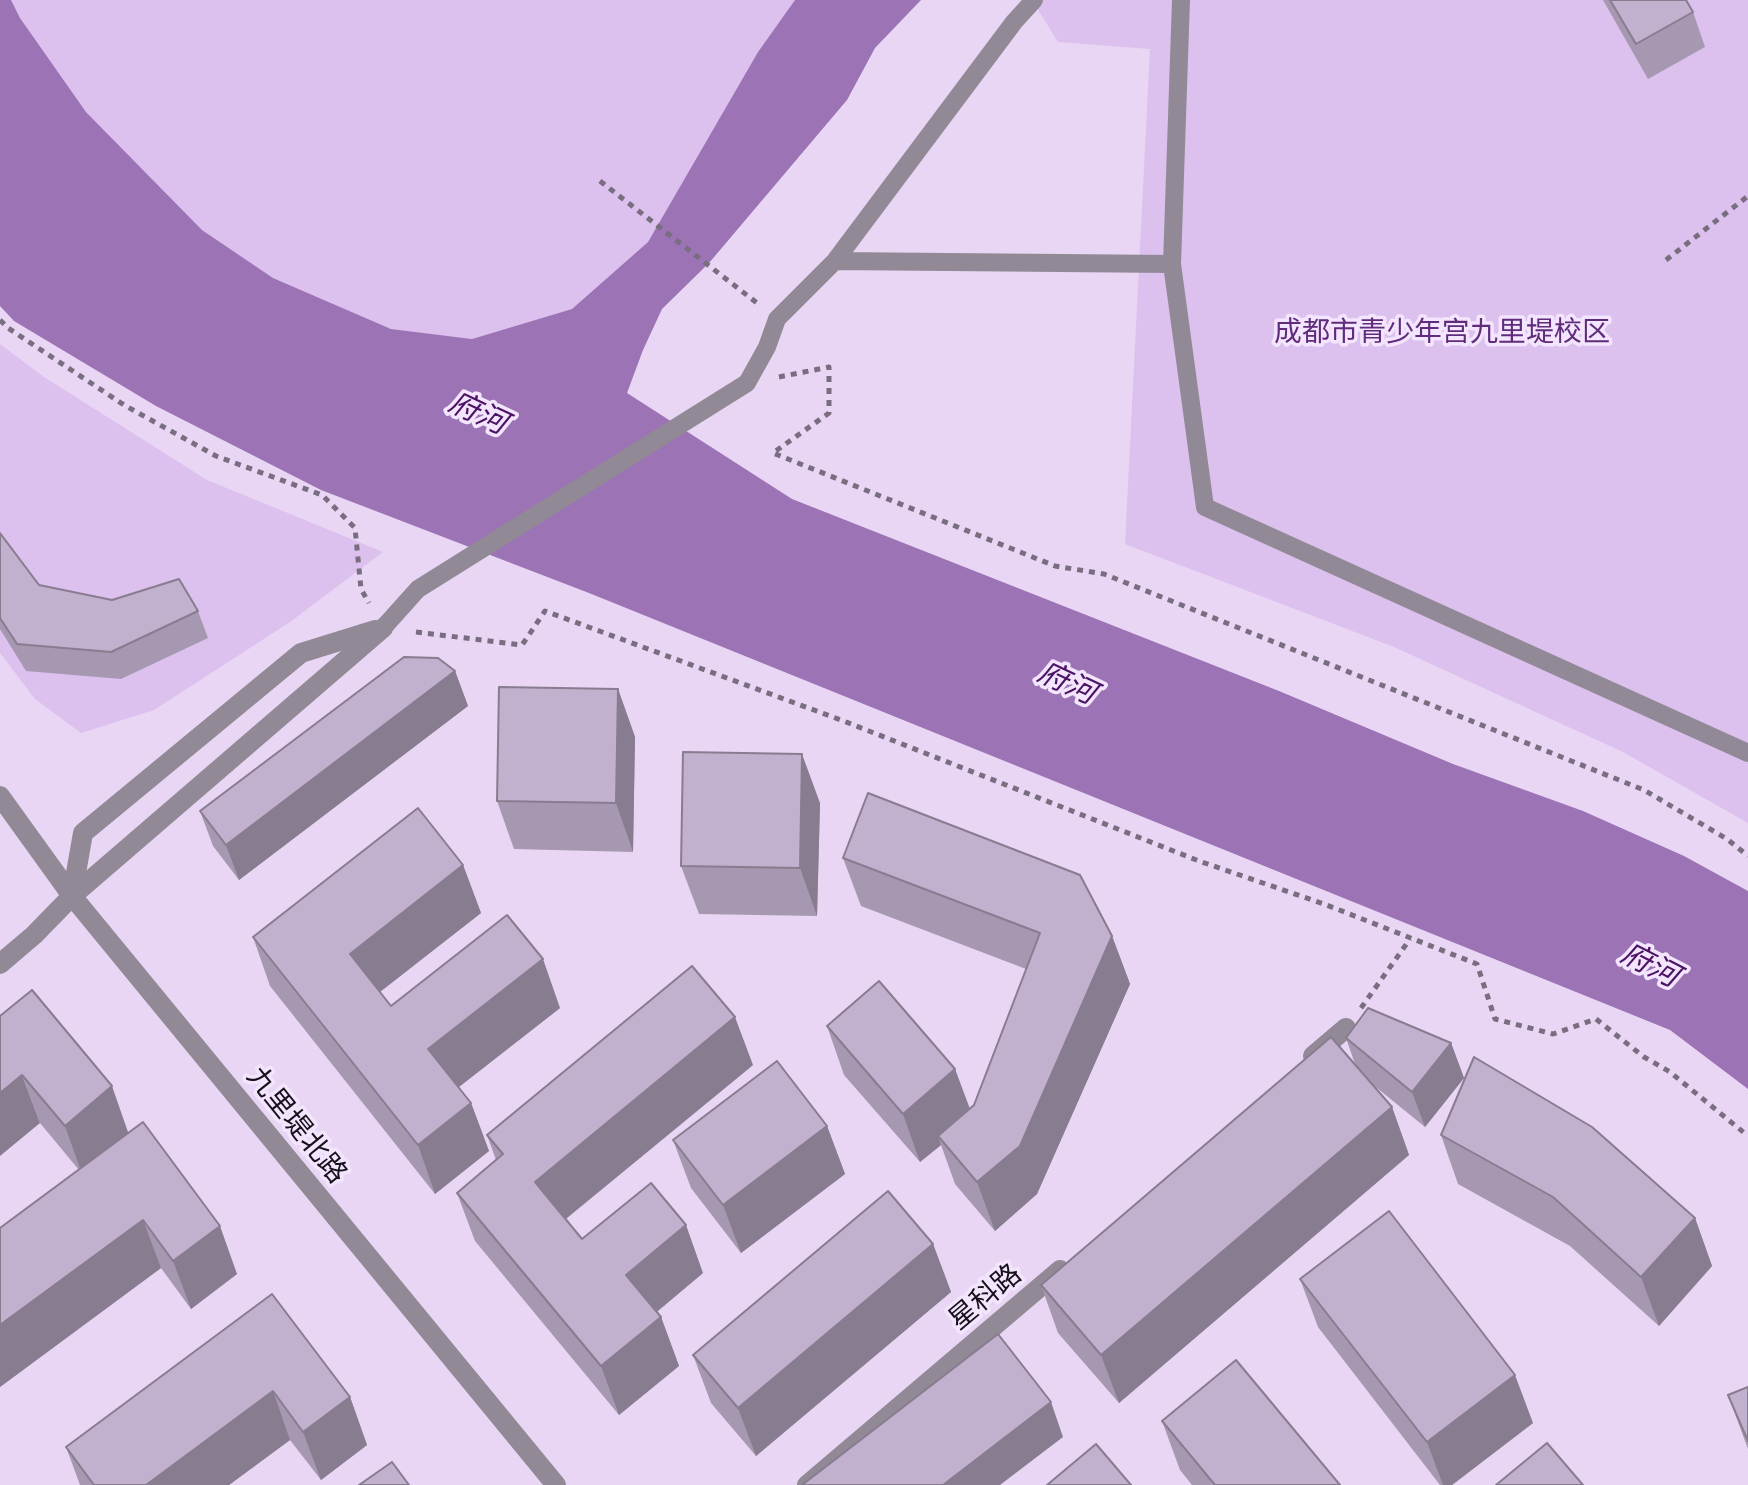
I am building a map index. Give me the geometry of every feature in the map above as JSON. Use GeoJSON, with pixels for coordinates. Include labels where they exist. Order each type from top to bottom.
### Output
{"type":"FeatureCollection","features":[{"type":"Feature","properties":{"kind":"street"},"geometry":{"type":"LineString","coordinates":[[72,896],[83,833],[301,653],[383,628]]}},
{"type":"Feature","properties":{"kind":"street"},"geometry":{"type":"LineString","coordinates":[[0,964],[72,896],[383,628]]}},
{"type":"Feature","properties":{"kind":"street","name":"九里堤北路"},"geometry":{"type":"LineString","coordinates":[[0,796],[72,896],[556,1485]]}},
{"type":"Feature","properties":{"kind":"street"},"geometry":{"type":"LineString","coordinates":[[1298,1068],[1346,1028]]}},
{"type":"Feature","properties":{"kind":"street","name":"星科路"},"geometry":{"type":"LineString","coordinates":[[807,1485],[1070,1261]]}},
{"type":"Feature","properties":{"kind":"lane"},"geometry":{"type":"LineString","coordinates":[[383,628],[418,589],[747,383],[767,347],[777,319],[835,261],[1014,22],[1034,0]]}},
{"type":"Feature","properties":{"kind":"lane"},"geometry":{"type":"LineString","coordinates":[[1181,0],[1172,264],[1205,507],[1748,753]]}},
{"type":"Feature","properties":{"kind":"lane"},"geometry":{"type":"LineString","coordinates":[[835,261],[1172,264]]}},
{"type":"Feature","properties":{"kind":"path"},"geometry":{"type":"LineString","coordinates":[[600,181],[731,282]]}},
{"type":"Feature","properties":{"kind":"path"},"geometry":{"type":"LineString","coordinates":[[1666,260],[1748,196]]}},
{"type":"Feature","properties":{"kind":"path"},"geometry":{"type":"LineString","coordinates":[[0,320],[124,405],[216,456],[322,495],[355,528],[361,589],[383,628],[522,645],[545,611],[841,720],[1199,861],[1324,904],[1477,964],[1495,1019],[1553,1034],[1596,1019],[1691,1088],[1748,1136]]}},
{"type":"Feature","properties":{"kind":"path"},"geometry":{"type":"LineString","coordinates":[[747,383],[829,367],[829,413],[773,453],[1055,566],[1104,574],[1644,790],[1727,839],[1748,856]]}},
{"type":"Feature","properties":{"kind":"path"},"geometry":{"type":"LineString","coordinates":[[1346,1028],[1410,939]]}},
{"type":"Feature","properties":{"kind":"green space"},"geometry":{"type":"Polygon","coordinates":[[[11,0],[795,0],[758,52],[648,242],[572,309],[472,339],[391,329],[273,278],[202,230],[86,112],[20,18],[11,0]]]}},
{"type":"Feature","properties":{"kind":"green space","name":"成都市青少年宫九里堤校区"},"geometry":{"type":"Polygon","coordinates":[[[1032,0],[1748,0],[1748,823],[1623,752],[1394,647],[1125,544],[1150,49],[1058,42],[1032,0]]]}},
{"type":"Feature","properties":{"kind":"green space"},"geometry":{"type":"Polygon","coordinates":[[[0,344],[44,377],[207,480],[383,552],[290,622],[154,710],[81,733],[35,699],[0,653],[0,344]]]}},
{"type":"Feature","properties":{"kind":"water","name":"府河"},"geometry":{"type":"Polygon","coordinates":[[[0,0],[11,0],[20,18],[86,112],[202,230],[273,278],[391,329],[472,339],[572,309],[648,242],[758,52],[795,0],[921,0],[875,48],[847,100],[709,263],[662,309],[627,393],[792,499],[1279,691],[1453,764],[1583,811],[1684,856],[1748,891],[1748,1089],[1670,1030],[589,593],[321,490],[156,406],[14,321],[0,306],[0,0]]]}},
{"type":"Feature","properties":{"kind":"building"},"geometry":{"type":"Polygon","coordinates":[[[1610,0],[1686,0],[1693,12],[1636,44],[1610,0]]]}},
{"type":"Feature","properties":{"kind":"building"},"geometry":{"type":"Polygon","coordinates":[[[0,533],[39,585],[112,600],[179,579],[198,611],[111,652],[17,644],[0,618],[0,533]]]}},
{"type":"Feature","properties":{"kind":"building"},"geometry":{"type":"Polygon","coordinates":[[[404,657],[438,658],[455,671],[226,845],[200,811],[404,657]]]}},
{"type":"Feature","properties":{"kind":"building"},"geometry":{"type":"Polygon","coordinates":[[[499,687],[618,689],[616,803],[497,801],[499,687]]]}},
{"type":"Feature","properties":{"kind":"building"},"geometry":{"type":"Polygon","coordinates":[[[683,752],[802,754],[800,868],[681,866],[683,752]]]}},
{"type":"Feature","properties":{"kind":"building"},"geometry":{"type":"Polygon","coordinates":[[[868,793],[1080,875],[1112,936],[1020,1146],[977,1182],[938,1136],[974,1105],[1040,933],[843,858],[868,793]]]}},
{"type":"Feature","properties":{"kind":"building"},"geometry":{"type":"Polygon","coordinates":[[[418,808],[463,865],[350,954],[391,1006],[507,915],[543,959],[428,1049],[471,1103],[418,1145],[253,937],[418,808]]]}},
{"type":"Feature","properties":{"kind":"building"},"geometry":{"type":"Polygon","coordinates":[[[692,966],[735,1017],[535,1182],[582,1239],[651,1183],[686,1225],[626,1275],[661,1317],[601,1366],[457,1193],[503,1154],[487,1135],[692,966]]]}},
{"type":"Feature","properties":{"kind":"building"},"geometry":{"type":"Polygon","coordinates":[[[879,981],[955,1069],[903,1114],[827,1026],[879,981]]]}},
{"type":"Feature","properties":{"kind":"building"},"geometry":{"type":"Polygon","coordinates":[[[32,990],[112,1086],[65,1126],[22,1075],[0,1093],[0,1016],[32,990]]]}},
{"type":"Feature","properties":{"kind":"building"},"geometry":{"type":"Polygon","coordinates":[[[1368,1008],[1451,1043],[1412,1092],[1346,1038],[1368,1008]]]}},
{"type":"Feature","properties":{"kind":"building"},"geometry":{"type":"Polygon","coordinates":[[[1331,1037],[1392,1107],[1101,1355],[1041,1285],[1331,1037]]]}},
{"type":"Feature","properties":{"kind":"building"},"geometry":{"type":"Polygon","coordinates":[[[1474,1057],[1592,1127],[1695,1218],[1641,1277],[1553,1197],[1441,1135],[1474,1057]]]}},
{"type":"Feature","properties":{"kind":"building"},"geometry":{"type":"Polygon","coordinates":[[[777,1061],[827,1126],[723,1205],[673,1140],[777,1061]]]}},
{"type":"Feature","properties":{"kind":"building"},"geometry":{"type":"Polygon","coordinates":[[[143,1122],[220,1226],[173,1261],[143,1220],[0,1325],[0,1228],[143,1122]]]}},
{"type":"Feature","properties":{"kind":"building"},"geometry":{"type":"Polygon","coordinates":[[[888,1191],[933,1244],[738,1408],[693,1355],[888,1191]]]}},
{"type":"Feature","properties":{"kind":"building"},"geometry":{"type":"Polygon","coordinates":[[[1389,1211],[1515,1375],[1427,1442],[1300,1279],[1389,1211]]]}},
{"type":"Feature","properties":{"kind":"building"},"geometry":{"type":"Polygon","coordinates":[[[272,1294],[350,1397],[303,1432],[273,1391],[146,1485],[94,1485],[66,1447],[272,1294]]]}},
{"type":"Feature","properties":{"kind":"building"},"geometry":{"type":"Polygon","coordinates":[[[998,1334],[1051,1402],[943,1485],[802,1485],[998,1334]]]}},
{"type":"Feature","properties":{"kind":"building"},"geometry":{"type":"Polygon","coordinates":[[[1236,1360],[1340,1485],[1215,1485],[1162,1421],[1236,1360]]]}},
{"type":"Feature","properties":{"kind":"building"},"geometry":{"type":"Polygon","coordinates":[[[1748,1387],[1748,1441],[1728,1395],[1748,1387]]]}},
{"type":"Feature","properties":{"kind":"building"},"geometry":{"type":"Polygon","coordinates":[[[1547,1443],[1583,1485],[1496,1485],[1547,1443]]]}},
{"type":"Feature","properties":{"kind":"building"},"geometry":{"type":"Polygon","coordinates":[[[1096,1444],[1131,1485],[1047,1485],[1096,1444]]]}},
{"type":"Feature","properties":{"kind":"building"},"geometry":{"type":"Polygon","coordinates":[[[392,1462],[409,1485],[359,1485],[392,1462]]]}}]}
